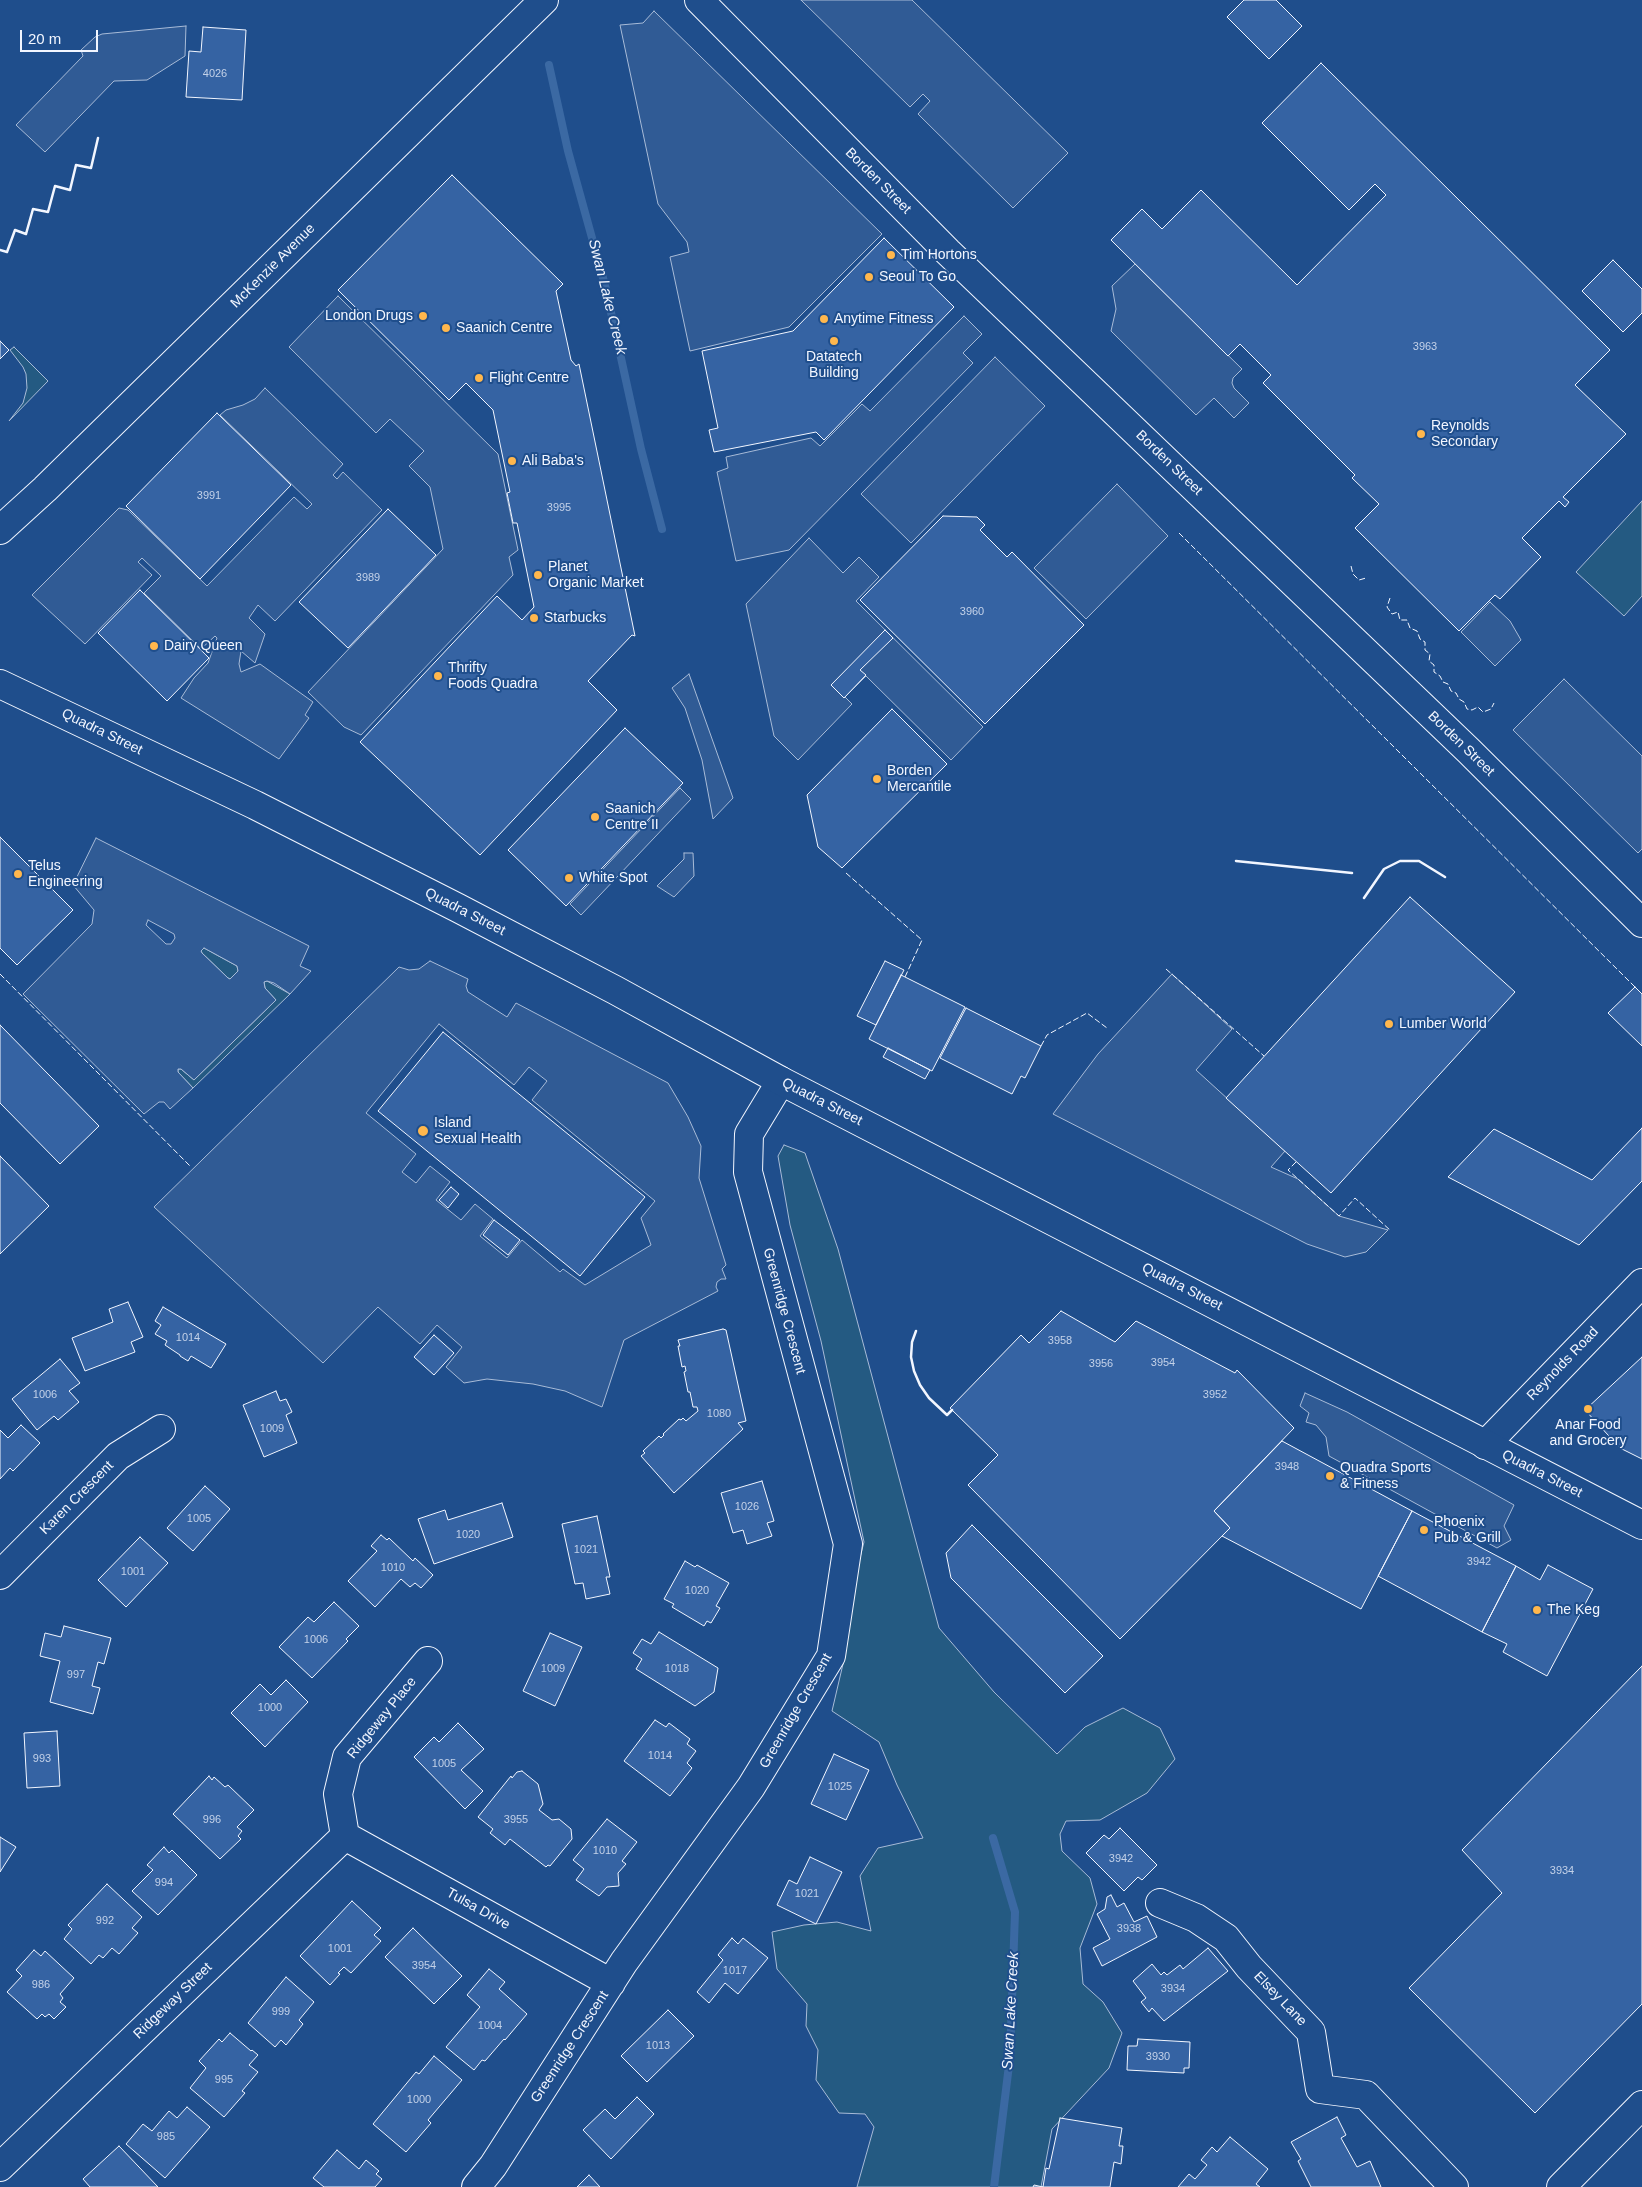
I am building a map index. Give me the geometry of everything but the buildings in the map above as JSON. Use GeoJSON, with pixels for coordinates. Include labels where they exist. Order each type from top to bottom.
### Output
{"type":"FeatureCollection","features":[{"type":"Feature","properties":{"kind":"street","name":"McKenzie Avenue"},"geometry":{"type":"LineString","coordinates":[[0,530],[120,416],[544,0]]}},
{"type":"Feature","properties":{"kind":"street","name":"Borden Street"},"geometry":{"type":"LineString","coordinates":[[698,0],[948,252],[1462,744],[1642,922]]}},
{"type":"Feature","properties":{"kind":"street","name":"Quadra Street"},"geometry":{"type":"LineString","coordinates":[[0,684],[255,805],[458,908],[615,990],[781,1081],[1642,1526]]}},
{"type":"Feature","properties":{"kind":"street","name":"Greenridge Crescent"},"geometry":{"type":"LineString","coordinates":[[476,2187],[494,2166],[611,1983],[752,1787],[830,1656],[848,1544],[748,1172],[749,1134],[781,1081]]}},
{"type":"Feature","properties":{"kind":"street","name":"Reynolds Road"},"geometry":{"type":"LineString","coordinates":[[1485,1444],[1642,1282]]}},
{"type":"Feature","properties":{"kind":"street","name":"Karen Crescent"},"geometry":{"type":"LineString","coordinates":[[0,1575],[118,1456],[161,1429]]}},
{"type":"Feature","properties":{"kind":"street","name":"Ridgeway Place"},"geometry":{"type":"LineString","coordinates":[[345,1836],[338,1794],[347,1757],[428,1661]]}},
{"type":"Feature","properties":{"kind":"street","name":"Tulsa Drive"},"geometry":{"type":"LineString","coordinates":[[345,1836],[611,1983]]}},
{"type":"Feature","properties":{"kind":"street","name":"Ridgeway Street"},"geometry":{"type":"LineString","coordinates":[[0,2167],[345,1836]]}},
{"type":"Feature","properties":{"kind":"street","name":"Elsey Lane"},"geometry":{"type":"LineString","coordinates":[[1160,1903],[1196,1918],[1226,1938],[1249,1967],[1311,2032],[1320,2089],[1366,2095],[1454,2187]]}},
{"type":"Feature","properties":{"kind":"street"},"geometry":{"type":"LineString","coordinates":[[1561,2187],[1642,2105]]}},
{"type":"Feature","properties":{"kind":"shaded area"},"geometry":{"type":"Polygon","coordinates":[[[801,0],[912,0],[1068,153],[1013,208],[918,114],[930,101],[923,94],[910,107],[801,0]]]}},
{"type":"Feature","properties":{"kind":"shaded area"},"geometry":{"type":"Polygon","coordinates":[[[654,11],[882,234],[789,327],[690,351],[670,257],[689,252],[687,242],[658,204],[620,25],[643,23],[654,11]]]}},
{"type":"Feature","properties":{"kind":"shaded area"},"geometry":{"type":"Polygon","coordinates":[[[186,26],[185,56],[147,80],[114,81],[45,152],[16,125],[83,56],[81,50],[95,37],[102,34],[186,26]]]}},
{"type":"Feature","properties":{"kind":"shaded area"},"geometry":{"type":"Polygon","coordinates":[[[1135,264],[1242,369],[1233,378],[1232,383],[1234,388],[1249,403],[1234,418],[1214,398],[1196,415],[1111,331],[1116,309],[1112,286],[1135,264]]]}},
{"type":"Feature","properties":{"kind":"shaded area"},"geometry":{"type":"Polygon","coordinates":[[[338,296],[498,454],[518,550],[509,557],[513,575],[361,735],[344,727],[308,692],[443,549],[430,487],[409,466],[424,451],[390,419],[376,433],[289,347],[338,296]]]}},
{"type":"Feature","properties":{"kind":"shaded area"},"geometry":{"type":"Polygon","coordinates":[[[964,316],[982,334],[963,353],[973,363],[789,550],[736,561],[717,472],[728,468],[726,457],[811,438],[820,446],[862,404],[870,411],[964,316]]]}},
{"type":"Feature","properties":{"kind":"shaded area"},"geometry":{"type":"Polygon","coordinates":[[[14,347],[48,381],[9,421],[23,403],[27,388],[26,374],[23,367],[10,350],[14,347]]]}},
{"type":"Feature","properties":{"kind":"shaded area"},"geometry":{"type":"Polygon","coordinates":[[[995,357],[1045,406],[911,543],[861,494],[995,357]]]}},
{"type":"Feature","properties":{"kind":"shaded area"},"geometry":{"type":"Polygon","coordinates":[[[265,388],[343,464],[333,475],[337,479],[343,472],[382,510],[275,621],[258,605],[249,618],[265,634],[255,663],[241,651],[239,664],[241,672],[260,664],[313,702],[305,715],[309,718],[279,759],[181,698],[194,678],[208,663],[217,638],[215,636],[201,649],[144,593],[161,576],[142,558],[138,562],[152,575],[85,644],[32,595],[119,508],[128,510],[207,586],[294,497],[307,509],[312,504],[220,415],[226,410],[255,399],[265,388]]]}},
{"type":"Feature","properties":{"kind":"shaded area"},"geometry":{"type":"Polygon","coordinates":[[[1117,484],[1168,536],[1086,619],[1034,568],[1117,484]]]}},
{"type":"Feature","properties":{"kind":"shaded area"},"geometry":{"type":"Polygon","coordinates":[[[1642,501],[1642,596],[1624,616],[1576,572],[1642,501]]]}},
{"type":"Feature","properties":{"kind":"shaded area"},"geometry":{"type":"Polygon","coordinates":[[[809,538],[843,573],[859,557],[879,577],[856,601],[983,727],[951,760],[866,676],[845,697],[852,704],[798,760],[774,736],[746,604],[809,538]]]}},
{"type":"Feature","properties":{"kind":"shaded area"},"geometry":{"type":"Polygon","coordinates":[[[1490,602],[1510,621],[1521,640],[1495,666],[1461,632],[1490,602]]]}},
{"type":"Feature","properties":{"kind":"shaded area"},"geometry":{"type":"Polygon","coordinates":[[[689,674],[733,798],[713,819],[702,760],[685,708],[672,688],[689,674]]]}},
{"type":"Feature","properties":{"kind":"shaded area"},"geometry":{"type":"Polygon","coordinates":[[[1564,679],[1642,756],[1642,849],[1638,853],[1513,730],[1564,679]]]}},
{"type":"Feature","properties":{"kind":"shaded area"},"geometry":{"type":"Polygon","coordinates":[[[680,788],[691,799],[581,915],[570,904],[680,788]]]}},
{"type":"Feature","properties":{"kind":"shaded area"},"geometry":{"type":"Polygon","coordinates":[[[96,838],[309,946],[300,966],[311,971],[290,994],[274,983],[264,982],[265,988],[276,1000],[194,1080],[181,1069],[178,1069],[178,1072],[193,1088],[170,1109],[164,1102],[159,1102],[144,1114],[23,994],[92,924],[94,910],[73,885],[96,838]],[[148,920],[146,925],[166,944],[171,944],[175,938],[174,934],[148,920]],[[204,948],[201,951],[202,953],[228,978],[230,979],[238,971],[237,966],[204,948]]]}},
{"type":"Feature","properties":{"kind":"shaded area"},"geometry":{"type":"Polygon","coordinates":[[[684,853],[693,853],[694,876],[674,897],[657,886],[684,859],[684,853]]]}},
{"type":"Feature","properties":{"kind":"shaded area"},"geometry":{"type":"Polygon","coordinates":[[[204,948],[237,966],[238,971],[230,979],[228,978],[202,953],[201,951],[204,948]]]}},
{"type":"Feature","properties":{"kind":"shaded area"},"geometry":{"type":"Polygon","coordinates":[[[430,961],[468,979],[466,986],[468,992],[507,1017],[516,1003],[668,1083],[688,1117],[701,1146],[699,1178],[726,1265],[722,1269],[726,1279],[721,1279],[717,1282],[716,1287],[718,1291],[624,1340],[602,1407],[565,1391],[533,1384],[487,1379],[464,1383],[446,1367],[462,1347],[437,1325],[420,1344],[378,1307],[323,1363],[154,1207],[399,967],[409,970],[419,969],[430,961]],[[439,1024],[366,1113],[416,1154],[402,1172],[416,1183],[430,1166],[450,1182],[436,1200],[461,1220],[475,1204],[493,1219],[480,1236],[507,1258],[522,1240],[560,1272],[563,1269],[585,1285],[651,1245],[641,1218],[655,1201],[532,1100],[547,1081],[529,1067],[514,1085],[439,1024]]]}},
{"type":"Feature","properties":{"kind":"shaded area"},"geometry":{"type":"Polygon","coordinates":[[[1172,974],[1232,1029],[1196,1070],[1285,1151],[1271,1167],[1298,1179],[1339,1216],[1388,1230],[1366,1252],[1345,1257],[1307,1244],[1053,1114],[1098,1054],[1172,974]]]}},
{"type":"Feature","properties":{"kind":"shaded area"},"geometry":{"type":"Polygon","coordinates":[[[267,981],[290,994],[193,1088],[178,1072],[178,1069],[181,1069],[194,1080],[276,1000],[265,988],[264,982],[267,981]]]}},
{"type":"Feature","properties":{"kind":"shaded area"},"geometry":{"type":"Polygon","coordinates":[[[784,1145],[805,1153],[838,1249],[939,1628],[994,1692],[1057,1754],[1085,1727],[1123,1708],[1160,1728],[1175,1759],[1147,1793],[1100,1820],[1066,1821],[1060,1834],[1062,1851],[1090,1878],[1097,1904],[1080,1948],[1083,1984],[1103,2002],[1122,2033],[1109,2068],[1052,2129],[1041,2187],[857,2187],[874,2127],[865,2114],[839,2113],[816,2080],[818,2050],[806,2026],[807,2004],[777,1969],[772,1932],[804,1925],[837,1922],[871,1931],[860,1876],[878,1848],[923,1838],[897,1785],[879,1742],[832,1711],[843,1664],[854,1581],[864,1542],[821,1341],[790,1225],[778,1156],[784,1145]]]}},
{"type":"Feature","properties":{"kind":"shaded area"},"geometry":{"type":"Polygon","coordinates":[[[1305,1393],[1347,1412],[1514,1505],[1504,1526],[1511,1540],[1497,1548],[1329,1456],[1326,1437],[1316,1425],[1306,1422],[1309,1413],[1300,1406],[1305,1393]]]}},
{"type":"Feature","properties":{"kind":"waterway","name":"Swan Lake Creek"},"geometry":{"type":"LineString","coordinates":[[549,65],[568,151],[605,285],[641,449],[662,529]]}},
{"type":"Feature","properties":{"kind":"waterway","name":"Swan Lake Creek"},"geometry":{"type":"LineString","coordinates":[[993,1838],[1015,1912],[1010,2057],[994,2187]]}},
{"type":"Feature","properties":{"kind":"fence"},"geometry":{"type":"LineString","coordinates":[[1179,533],[1635,987]]}},
{"type":"Feature","properties":{"kind":"fence"},"geometry":{"type":"LineString","coordinates":[[1351,566],[1353,574],[1359,580],[1366,578]]}},
{"type":"Feature","properties":{"kind":"fence"},"geometry":{"type":"LineString","coordinates":[[1390,598],[1387,607],[1392,614],[1398,612],[1400,620],[1407,620],[1410,628],[1417,631],[1420,639],[1425,642],[1425,650],[1430,654],[1429,661],[1434,665],[1434,672],[1440,676],[1443,682],[1448,684],[1451,691],[1456,693],[1467,709],[1472,710],[1478,707],[1483,712],[1491,709],[1494,703]]}},
{"type":"Feature","properties":{"kind":"fence"},"geometry":{"type":"LineString","coordinates":[[846,873],[922,940],[905,977]]}},
{"type":"Feature","properties":{"kind":"fence"},"geometry":{"type":"LineString","coordinates":[[1166,969],[1264,1056]]}},
{"type":"Feature","properties":{"kind":"fence"},"geometry":{"type":"LineString","coordinates":[[0,974],[190,1166]]}},
{"type":"Feature","properties":{"kind":"fence"},"geometry":{"type":"LineString","coordinates":[[1041,1046],[1047,1035],[1087,1013],[1107,1028]]}},
{"type":"Feature","properties":{"kind":"fence"},"geometry":{"type":"LineString","coordinates":[[1296,1162],[1288,1170],[1339,1216],[1355,1198],[1391,1231]]}},
{"type":"Feature","properties":{"kind":"wall"},"geometry":{"type":"LineString","coordinates":[[0,250],[7,252],[15,230],[26,234],[33,209],[48,212],[55,186],[70,190],[76,165],[91,168],[98,138]]}},
{"type":"Feature","properties":{"kind":"wall"},"geometry":{"type":"LineString","coordinates":[[1236,861],[1352,873]]}},
{"type":"Feature","properties":{"kind":"wall"},"geometry":{"type":"LineString","coordinates":[[1364,898],[1384,869],[1400,861],[1419,861],[1445,877]]}},
{"type":"Feature","properties":{"kind":"wall"},"geometry":{"type":"LineString","coordinates":[[916,1331],[912,1342],[911,1357],[920,1385],[929,1398],[947,1415],[952,1410]]}},
{"type":"Feature","properties":{"kind":"place","name":"Tim Hortons"},"geometry":{"type":"Point","coordinates":[891,255]}},
{"type":"Feature","properties":{"kind":"place","name":"Seoul To Go"},"geometry":{"type":"Point","coordinates":[869,277]}},
{"type":"Feature","properties":{"kind":"place","name":"London Drugs"},"geometry":{"type":"Point","coordinates":[423,316]}},
{"type":"Feature","properties":{"kind":"place","name":"Anytime Fitness"},"geometry":{"type":"Point","coordinates":[824,319]}},
{"type":"Feature","properties":{"kind":"place","name":"Saanich Centre"},"geometry":{"type":"Point","coordinates":[446,328]}},
{"type":"Feature","properties":{"kind":"place","name":"Datatech Building"},"geometry":{"type":"Point","coordinates":[834,341]}},
{"type":"Feature","properties":{"kind":"place","name":"Flight Centre"},"geometry":{"type":"Point","coordinates":[479,378]}},
{"type":"Feature","properties":{"kind":"place","name":"Reynolds Secondary"},"geometry":{"type":"Point","coordinates":[1421,434]}},
{"type":"Feature","properties":{"kind":"place","name":"Ali Baba's"},"geometry":{"type":"Point","coordinates":[512,461]}},
{"type":"Feature","properties":{"kind":"place","name":"Planet Organic Market"},"geometry":{"type":"Point","coordinates":[538,575]}},
{"type":"Feature","properties":{"kind":"place","name":"Starbucks"},"geometry":{"type":"Point","coordinates":[534,618]}},
{"type":"Feature","properties":{"kind":"place","name":"Dairy Queen"},"geometry":{"type":"Point","coordinates":[154,646]}},
{"type":"Feature","properties":{"kind":"place","name":"Thrifty Foods Quadra"},"geometry":{"type":"Point","coordinates":[438,676]}},
{"type":"Feature","properties":{"kind":"place","name":"Borden Mercantile"},"geometry":{"type":"Point","coordinates":[877,779]}},
{"type":"Feature","properties":{"kind":"place","name":"Saanich Centre II"},"geometry":{"type":"Point","coordinates":[595,817]}},
{"type":"Feature","properties":{"kind":"place","name":"Telus Engineering"},"geometry":{"type":"Point","coordinates":[18,874]}},
{"type":"Feature","properties":{"kind":"place","name":"White Spot"},"geometry":{"type":"Point","coordinates":[569,878]}},
{"type":"Feature","properties":{"kind":"place","name":"Lumber World"},"geometry":{"type":"Point","coordinates":[1389,1024]}},
{"type":"Feature","properties":{"kind":"place","name":"Island Sexual Health"},"geometry":{"type":"Point","coordinates":[423,1131]}},
{"type":"Feature","properties":{"kind":"place","name":"Anar Food and Grocery"},"geometry":{"type":"Point","coordinates":[1588,1409]}},
{"type":"Feature","properties":{"kind":"place","name":"Quadra Sports & Fitness"},"geometry":{"type":"Point","coordinates":[1330,1476]}},
{"type":"Feature","properties":{"kind":"place","name":"Phoenix Pub & Grill"},"geometry":{"type":"Point","coordinates":[1424,1530]}},
{"type":"Feature","properties":{"kind":"place","name":"The Keg"},"geometry":{"type":"Point","coordinates":[1537,1610]}}]}
